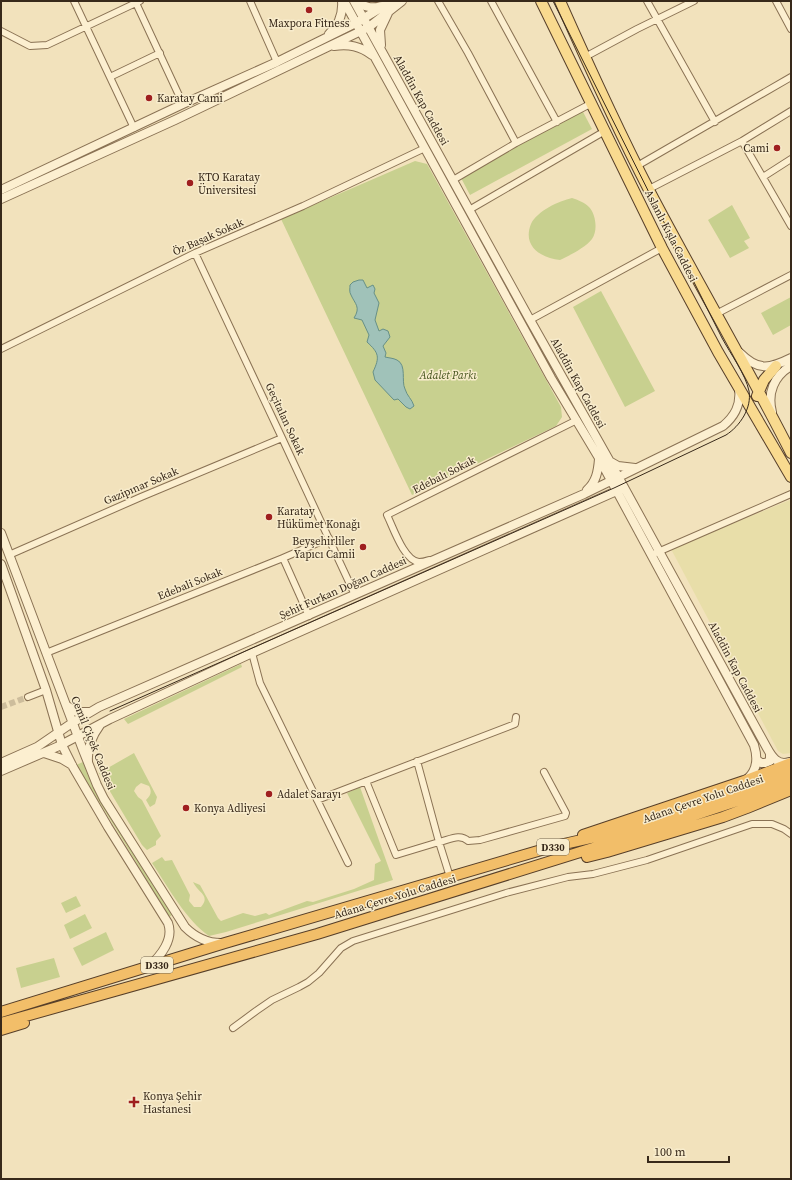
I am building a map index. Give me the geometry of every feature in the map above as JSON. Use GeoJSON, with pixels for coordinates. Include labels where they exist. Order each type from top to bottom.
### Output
{"type":"FeatureCollection","features":[{"type":"Feature","properties":{"kind":"highway"},"geometry":{"type":"LineString","coordinates":[[554,846],[608,826],[744,781],[791,762]]}},
{"type":"Feature","properties":{"kind":"highway","name":"Adana Çevre Yolu Caddesi"},"geometry":{"type":"LineString","coordinates":[[1,1012],[225,943],[554,846],[617,832],[722,798],[791,771]]}},
{"type":"Feature","properties":{"kind":"highway","name":"Adana Çevre Yolu Caddesi"},"geometry":{"type":"LineString","coordinates":[[1,1023],[317,934],[553,861],[743,799],[791,780]]}},
{"type":"Feature","properties":{"kind":"highway"},"geometry":{"type":"LineString","coordinates":[[553,861],[579,858],[607,852],[747,808],[791,790]]}},
{"type":"Feature","properties":{"kind":"highway"},"geometry":{"type":"LineString","coordinates":[[1,1006],[72,990]]}},
{"type":"Feature","properties":{"kind":"highway"},"geometry":{"type":"LineString","coordinates":[[1,1030],[60,1012],[86,998]]}},
{"type":"Feature","properties":{"kind":"main road","name":"Aslanlı Kışla Caddesi"},"geometry":{"type":"LineString","coordinates":[[541,1],[662,248],[739,388],[791,477]]}},
{"type":"Feature","properties":{"kind":"main road","name":"Aslanlı Kışla Caddesi"},"geometry":{"type":"LineString","coordinates":[[560,1],[637,166],[791,453]]}},
{"type":"Feature","properties":{"kind":"main road"},"geometry":{"type":"LineString","coordinates":[[762,427],[757,411],[758,391],[764,380],[776,366]]}},
{"type":"Feature","properties":{"kind":"street"},"geometry":{"type":"LineString","coordinates":[[74,1],[134,128]]}},
{"type":"Feature","properties":{"kind":"street"},"geometry":{"type":"LineString","coordinates":[[250,1],[277,62]]}},
{"type":"Feature","properties":{"kind":"street"},"geometry":{"type":"LineString","coordinates":[[327,43],[340,20],[343,1]]}},
{"type":"Feature","properties":{"kind":"street","name":"Aladdin Kap Caddesi"},"geometry":{"type":"LineString","coordinates":[[343,1],[361,31],[551,378],[599,458],[615,479]]}},
{"type":"Feature","properties":{"kind":"street"},"geometry":{"type":"LineString","coordinates":[[356,1],[365,7],[375,8],[389,6]]}},
{"type":"Feature","properties":{"kind":"street","name":"Aladdin Kap Caddesi"},"geometry":{"type":"LineString","coordinates":[[356,1],[469,210],[609,460],[620,489],[754,745],[757,760]]}},
{"type":"Feature","properties":{"kind":"street"},"geometry":{"type":"LineString","coordinates":[[1,199],[175,120],[327,43],[364,18],[402,1]]}},
{"type":"Feature","properties":{"kind":"street"},"geometry":{"type":"LineString","coordinates":[[438,1],[468,53],[516,144]]}},
{"type":"Feature","properties":{"kind":"street"},"geometry":{"type":"LineString","coordinates":[[491,1],[557,122]]}},
{"type":"Feature","properties":{"kind":"street"},"geometry":{"type":"LineString","coordinates":[[647,1],[656,20],[715,122]]}},
{"type":"Feature","properties":{"kind":"street"},"geometry":{"type":"LineString","coordinates":[[585,57],[694,1]]}},
{"type":"Feature","properties":{"kind":"street"},"geometry":{"type":"LineString","coordinates":[[776,1],[791,29]]}},
{"type":"Feature","properties":{"kind":"street"},"geometry":{"type":"LineString","coordinates":[[1,31],[30,46],[47,45],[138,2]]}},
{"type":"Feature","properties":{"kind":"street"},"geometry":{"type":"LineString","coordinates":[[138,2],[183,104]]}},
{"type":"Feature","properties":{"kind":"street"},"geometry":{"type":"LineString","coordinates":[[138,2],[183,104]]}},
{"type":"Feature","properties":{"kind":"street"},"geometry":{"type":"LineString","coordinates":[[1,190],[183,104],[277,62],[361,31],[369,27],[389,6]]}},
{"type":"Feature","properties":{"kind":"street"},"geometry":{"type":"LineString","coordinates":[[383,53],[380,40],[380,30],[389,6]]}},
{"type":"Feature","properties":{"kind":"street"},"geometry":{"type":"LineString","coordinates":[[327,43],[354,45],[365,49],[374,57]]}},
{"type":"Feature","properties":{"kind":"street"},"geometry":{"type":"LineString","coordinates":[[110,77],[160,53]]}},
{"type":"Feature","properties":{"kind":"street"},"geometry":{"type":"LineString","coordinates":[[637,166],[791,77]]}},
{"type":"Feature","properties":{"kind":"street"},"geometry":{"type":"LineString","coordinates":[[453,180],[592,103]]}},
{"type":"Feature","properties":{"kind":"street"},"geometry":{"type":"LineString","coordinates":[[649,189],[742,141],[791,110]]}},
{"type":"Feature","properties":{"kind":"street"},"geometry":{"type":"LineString","coordinates":[[469,210],[605,131]]}},
{"type":"Feature","properties":{"kind":"street"},"geometry":{"type":"LineString","coordinates":[[742,141],[791,226]]}},
{"type":"Feature","properties":{"kind":"street","name":"Öz Başak Sokak"},"geometry":{"type":"LineString","coordinates":[[1,349],[195,253],[310,203],[425,148]]}},
{"type":"Feature","properties":{"kind":"street"},"geometry":{"type":"LineString","coordinates":[[763,177],[791,159]]}},
{"type":"Feature","properties":{"kind":"street"},"geometry":{"type":"LineString","coordinates":[[530,320],[662,248]]}},
{"type":"Feature","properties":{"kind":"street","name":"Geçitalan Sokak"},"geometry":{"type":"LineString","coordinates":[[195,253],[355,595]]}},
{"type":"Feature","properties":{"kind":"street"},"geometry":{"type":"LineString","coordinates":[[716,314],[791,275]]}},
{"type":"Feature","properties":{"kind":"street"},"geometry":{"type":"LineString","coordinates":[[734,346],[752,363],[765,366],[776,366],[791,358]]}},
{"type":"Feature","properties":{"kind":"street"},"geometry":{"type":"LineString","coordinates":[[776,424],[770,404],[772,389],[779,376],[791,366]]}},
{"type":"Feature","properties":{"kind":"street","name":"Şehit Furkan Doğan Caddesi"},"geometry":{"type":"LineString","coordinates":[[57,729],[75,721],[98,707],[309,616],[584,494],[723,426],[738,409],[740,395],[739,388]]}},
{"type":"Feature","properties":{"kind":"street","name":"Edebalı Sokak"},"geometry":{"type":"LineString","coordinates":[[435,560],[418,562],[411,558],[404,550],[387,515],[576,420]]}},
{"type":"Feature","properties":{"kind":"street","name":"Gazipınar Sokak"},"geometry":{"type":"LineString","coordinates":[[9,555],[141,497],[282,438]]}},
{"type":"Feature","properties":{"kind":"street"},"geometry":{"type":"LineString","coordinates":[[584,494],[595,481],[598,473],[599,458]]}},
{"type":"Feature","properties":{"kind":"street"},"geometry":{"type":"LineString","coordinates":[[609,460],[618,466],[638,468]]}},
{"type":"Feature","properties":{"kind":"street","name":"Şehit Furkan Doğan Caddesi"},"geometry":{"type":"LineString","coordinates":[[1,770],[62,745],[110,719],[252,653],[620,489]]}},
{"type":"Feature","properties":{"kind":"street"},"geometry":{"type":"LineString","coordinates":[[654,553],[791,494]]}},
{"type":"Feature","properties":{"kind":"street","name":"Cemil Çiçek Caddesi"},"geometry":{"type":"LineString","coordinates":[[1,533],[66,704],[75,721],[78,736],[88,764],[104,799],[178,917],[188,930],[199,938],[212,943],[225,943]]}},
{"type":"Feature","properties":{"kind":"street","name":"Edebali Sokak"},"geometry":{"type":"LineString","coordinates":[[46,653],[283,558],[329,538]]}},
{"type":"Feature","properties":{"kind":"street","name":"Aladdin Kap Caddesi"},"geometry":{"type":"LineString","coordinates":[[654,553],[696,618],[770,754]]}},
{"type":"Feature","properties":{"kind":"street"},"geometry":{"type":"LineString","coordinates":[[283,558],[309,616]]}},
{"type":"Feature","properties":{"kind":"street","name":"Cemil Çiçek Caddesi"},"geometry":{"type":"LineString","coordinates":[[1,564],[46,690],[62,745],[108,827],[168,923]]}},
{"type":"Feature","properties":{"kind":"street"},"geometry":{"type":"LineString","coordinates":[[252,653],[260,683],[348,862]]}},
{"type":"Feature","properties":{"kind":"street"},"geometry":{"type":"LineString","coordinates":[[28,697],[46,690]]}},
{"type":"Feature","properties":{"kind":"street"},"geometry":{"type":"LineString","coordinates":[[52,708],[56,712],[60,713],[63,711],[66,704],[77,712],[90,712]]}},
{"type":"Feature","properties":{"kind":"street"},"geometry":{"type":"LineString","coordinates":[[98,707],[96,710],[97,717],[102,720],[110,719]]}},
{"type":"Feature","properties":{"kind":"street"},"geometry":{"type":"LineString","coordinates":[[317,800],[515,724],[516,717]]}},
{"type":"Feature","properties":{"kind":"street"},"geometry":{"type":"LineString","coordinates":[[88,764],[88,752],[92,737],[101,724]]}},
{"type":"Feature","properties":{"kind":"street"},"geometry":{"type":"LineString","coordinates":[[1,763],[37,747],[50,739],[57,729]]}},
{"type":"Feature","properties":{"kind":"street"},"geometry":{"type":"LineString","coordinates":[[44,753],[62,759],[73,767]]}},
{"type":"Feature","properties":{"kind":"street"},"geometry":{"type":"LineString","coordinates":[[744,781],[752,775],[756,767],[757,760],[761,763],[768,762],[770,761],[770,754]]}},
{"type":"Feature","properties":{"kind":"street"},"geometry":{"type":"LineString","coordinates":[[770,754],[774,759],[785,764],[791,762]]}},
{"type":"Feature","properties":{"kind":"street"},"geometry":{"type":"LineString","coordinates":[[417,761],[450,877]]}},
{"type":"Feature","properties":{"kind":"street"},"geometry":{"type":"LineString","coordinates":[[366,781],[396,855],[461,836],[468,841],[480,840],[565,816],[566,813],[544,772]]}},
{"type":"Feature","properties":{"kind":"street"},"geometry":{"type":"LineString","coordinates":[[233,1028],[272,1000],[308,982],[319,973],[340,948],[353,941],[506,893],[568,877],[593,874],[647,860],[752,824],[772,824],[791,834]]}},
{"type":"Feature","properties":{"kind":"street"},"geometry":{"type":"LineString","coordinates":[[147,968],[166,945],[170,932],[168,923],[176,923],[178,917]]}},
{"type":"Feature","properties":{"kind":"shaded area"},"geometry":{"type":"Polygon","coordinates":[[[790,500],[791,753],[783,754],[778,751],[671,549],[790,500]]]}},
{"type":"Feature","properties":{"kind":"green space"},"geometry":{"type":"Polygon","coordinates":[[[582,110],[592,129],[470,195],[460,176],[582,110]]]}},
{"type":"Feature","properties":{"kind":"green space","name":"Adalet Parkı"},"geometry":{"type":"Polygon","coordinates":[[[415,161],[427,164],[561,407],[562,417],[556,426],[412,495],[281,219],[415,161]]]}},
{"type":"Feature","properties":{"kind":"green space"},"geometry":{"type":"Polygon","coordinates":[[[572,198],[579,200],[591,210],[595,218],[596,227],[594,236],[589,242],[573,254],[560,260],[540,254],[531,245],[529,239],[531,224],[543,211],[555,204],[572,198]]]}},
{"type":"Feature","properties":{"kind":"green space"},"geometry":{"type":"Polygon","coordinates":[[[732,205],[750,238],[744,241],[749,248],[730,258],[708,220],[732,205]]]}},
{"type":"Feature","properties":{"kind":"green space"},"geometry":{"type":"Polygon","coordinates":[[[601,291],[655,391],[625,407],[573,307],[601,291]]]}},
{"type":"Feature","properties":{"kind":"green space"},"geometry":{"type":"Polygon","coordinates":[[[791,297],[791,325],[773,335],[761,313],[791,297]]]}},
{"type":"Feature","properties":{"kind":"green space"},"geometry":{"type":"Polygon","coordinates":[[[241,664],[242,667],[128,724],[124,719],[241,664]]]}},
{"type":"Feature","properties":{"kind":"green space"},"geometry":{"type":"Polygon","coordinates":[[[134,753],[157,797],[155,804],[150,807],[146,800],[150,793],[149,786],[141,783],[134,791],[142,800],[161,836],[156,841],[156,845],[147,850],[142,845],[99,773],[134,753]]]}},
{"type":"Feature","properties":{"kind":"green space"},"geometry":{"type":"Polygon","coordinates":[[[83,762],[96,791],[172,915],[169,917],[76,765],[83,762]]]}},
{"type":"Feature","properties":{"kind":"green space"},"geometry":{"type":"Polygon","coordinates":[[[360,787],[393,880],[209,936],[185,912],[152,863],[162,857],[165,861],[172,860],[190,895],[189,901],[194,907],[201,907],[205,900],[203,894],[193,882],[200,885],[221,921],[243,913],[255,916],[266,913],[269,915],[307,901],[313,902],[354,889],[374,880],[375,864],[381,861],[347,793],[360,787]]]}},
{"type":"Feature","properties":{"kind":"green space"},"geometry":{"type":"Polygon","coordinates":[[[76,896],[81,906],[66,913],[61,903],[76,896]]]}},
{"type":"Feature","properties":{"kind":"green space"},"geometry":{"type":"Polygon","coordinates":[[[85,914],[92,928],[70,939],[64,925],[85,914]]]}},
{"type":"Feature","properties":{"kind":"green space"},"geometry":{"type":"Polygon","coordinates":[[[106,932],[114,950],[82,966],[73,948],[106,932]]]}},
{"type":"Feature","properties":{"kind":"green space"},"geometry":{"type":"Polygon","coordinates":[[[54,958],[60,977],[21,988],[16,968],[54,958]]]}},
{"type":"Feature","properties":{"kind":"water"},"geometry":{"type":"Polygon","coordinates":[[[359,280],[363,280],[367,288],[373,285],[375,289],[374,293],[379,303],[375,320],[379,331],[383,329],[388,331],[390,337],[383,346],[386,353],[385,357],[397,360],[402,366],[404,386],[414,406],[410,409],[398,399],[394,400],[375,380],[373,372],[377,363],[376,352],[367,342],[369,335],[362,320],[354,318],[357,308],[356,303],[350,293],[350,285],[359,280]]]}},
{"type":"Feature","properties":{"kind":"tunnel"},"geometry":{"type":"LineString","coordinates":[[1,707],[28,697]]}},
{"type":"Feature","properties":{"kind":"tram line"},"geometry":{"type":"LineString","coordinates":[[110,711],[614,488],[726,435],[736,427],[744,416],[749,404],[749,391],[745,378],[722,338],[553,1]]}},
{"type":"Feature","properties":{"kind":"place","name":"Maxpora Fitness"},"geometry":{"type":"Point","coordinates":[309,10]}},
{"type":"Feature","properties":{"kind":"place","name":"Karatay Cami"},"geometry":{"type":"Point","coordinates":[149,98]}},
{"type":"Feature","properties":{"kind":"place","name":"Cami"},"geometry":{"type":"Point","coordinates":[777,148]}},
{"type":"Feature","properties":{"kind":"place","name":"KTO Karatay Üniversitesi"},"geometry":{"type":"Point","coordinates":[190,183]}},
{"type":"Feature","properties":{"kind":"place","name":"Karatay Hükümet Konağı"},"geometry":{"type":"Point","coordinates":[269,517]}},
{"type":"Feature","properties":{"kind":"place","name":"Beyşehirliler Yapıcı Camii"},"geometry":{"type":"Point","coordinates":[363,547]}},
{"type":"Feature","properties":{"kind":"place","name":"Adalet Sarayı"},"geometry":{"type":"Point","coordinates":[269,794]}},
{"type":"Feature","properties":{"kind":"place","name":"Konya Adliyesi"},"geometry":{"type":"Point","coordinates":[186,808]}},
{"type":"Feature","properties":{"kind":"place","name":"Konya Şehir Hastanesi"},"geometry":{"type":"Point","coordinates":[134,1102]}}]}
